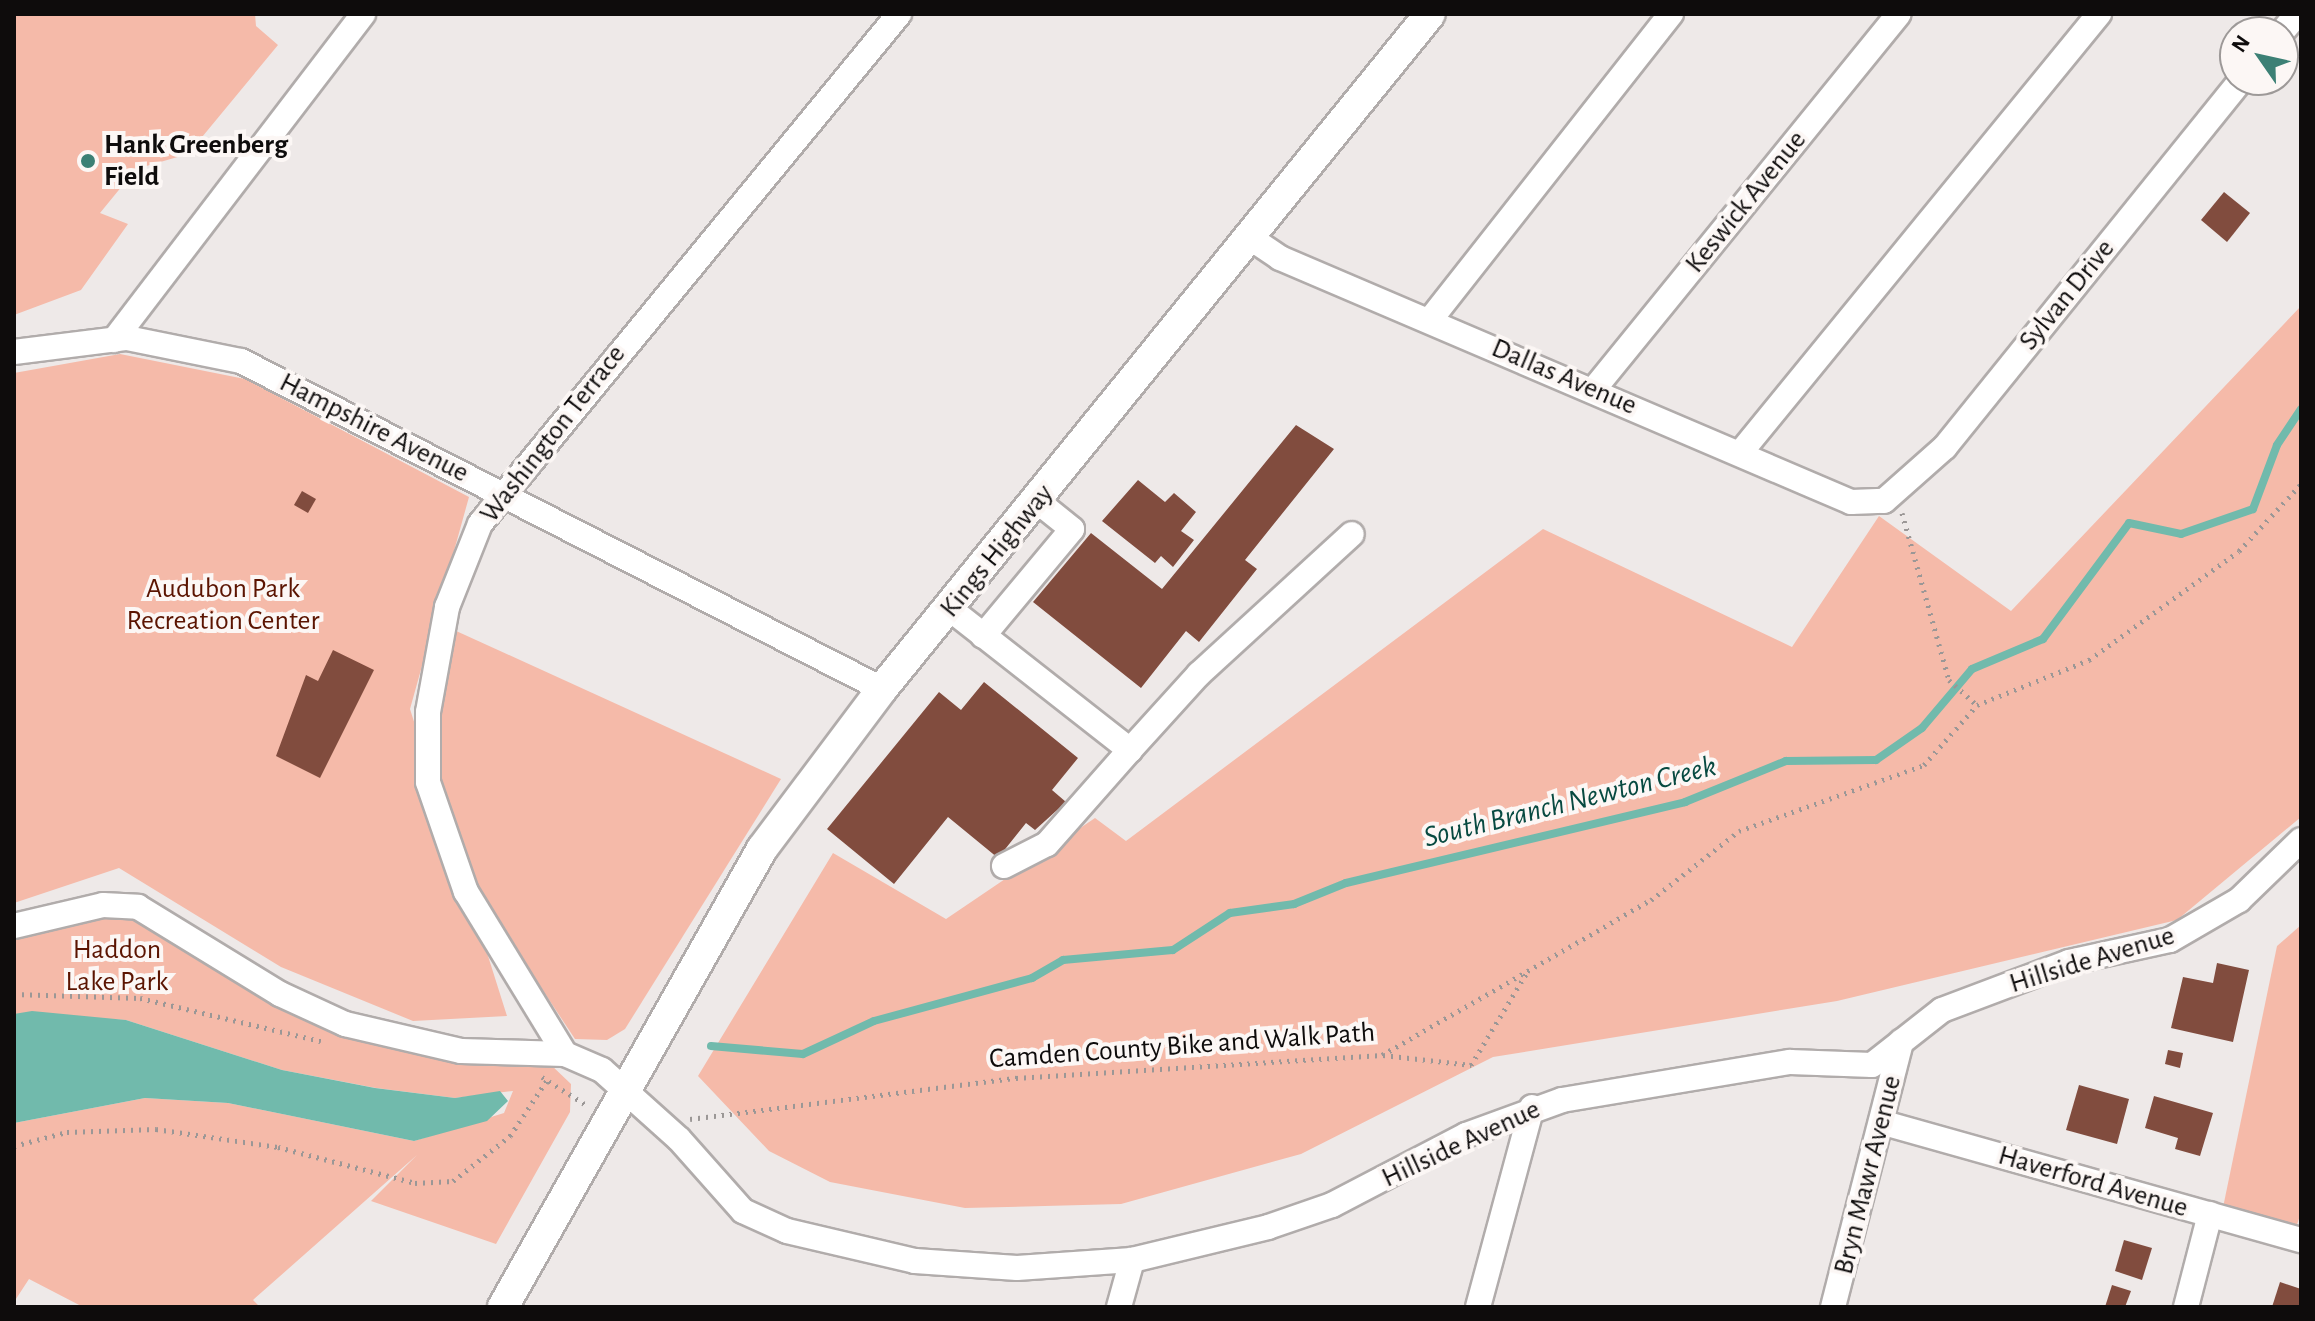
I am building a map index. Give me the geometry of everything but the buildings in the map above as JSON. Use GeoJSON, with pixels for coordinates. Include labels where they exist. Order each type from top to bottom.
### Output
{"type":"FeatureCollection","features":[{"type":"Feature","properties":{"kind":"main road","name":"Kings Highway"},"geometry":{"type":"LineString","coordinates":[[503,1307],[607,1117],[762,849],[882,689],[1430,14]]}},
{"type":"Feature","properties":{"kind":"street"},"geometry":{"type":"LineString","coordinates":[[114,340],[363,14]]}},
{"type":"Feature","properties":{"kind":"street","name":"Washington Terrace"},"geometry":{"type":"LineString","coordinates":[[565,1054],[466,892],[428,782],[428,712],[447,607],[480,524],[899,14]]}},
{"type":"Feature","properties":{"kind":"street"},"geometry":{"type":"LineString","coordinates":[[1430,320],[1671,14]]}},
{"type":"Feature","properties":{"kind":"street","name":"Keswick Avenue"},"geometry":{"type":"LineString","coordinates":[[1594,389],[1899,14]]}},
{"type":"Feature","properties":{"kind":"street"},"geometry":{"type":"LineString","coordinates":[[1741,452],[2099,14]]}},
{"type":"Feature","properties":{"kind":"street","name":"Sylvan Drive"},"geometry":{"type":"LineString","coordinates":[[1890,497],[1945,447],[2228,96]]}},
{"type":"Feature","properties":{"kind":"street","name":"Dallas Avenue"},"geometry":{"type":"LineString","coordinates":[[1249,237],[1280,258],[1594,389],[1851,502],[1890,497]]}},
{"type":"Feature","properties":{"kind":"street","name":"Hampshire Avenue"},"geometry":{"type":"LineString","coordinates":[[14,352],[114,340],[186,345],[241,361],[882,689]]}},
{"type":"Feature","properties":{"kind":"street"},"geometry":{"type":"LineString","coordinates":[[983,636],[1072,529],[1037,501]]}},
{"type":"Feature","properties":{"kind":"street"},"geometry":{"type":"LineString","coordinates":[[1004,866],[1047,844],[1199,674],[1352,534]]}},
{"type":"Feature","properties":{"kind":"street"},"geometry":{"type":"LineString","coordinates":[[950,609],[1130,750]]}},
{"type":"Feature","properties":{"kind":"street","name":"Hillside Avenue"},"geometry":{"type":"LineString","coordinates":[[565,1054],[625,1090],[662,1123],[743,1211],[834,1246],[1017,1268],[1132,1260],[1209,1245],[1332,1205],[1532,1107],[1790,1062],[1872,1065],[1942,1010],[2069,962],[2170,940],[2239,900],[2301,840]]}},
{"type":"Feature","properties":{"kind":"street"},"geometry":{"type":"LineString","coordinates":[[14,926],[103,905],[138,907],[280,994],[345,1024],[461,1051],[565,1054]]}},
{"type":"Feature","properties":{"kind":"street","name":"Bryn Mawr Avenue"},"geometry":{"type":"LineString","coordinates":[[1833,1307],[1884,1123],[1901,1042]]}},
{"type":"Feature","properties":{"kind":"street"},"geometry":{"type":"LineString","coordinates":[[1478,1307],[1532,1107]]}},
{"type":"Feature","properties":{"kind":"street","name":"Haverford Avenue"},"geometry":{"type":"LineString","coordinates":[[1884,1123],[2301,1240]]}},
{"type":"Feature","properties":{"kind":"street"},"geometry":{"type":"LineString","coordinates":[[2186,1307],[2210,1214]]}},
{"type":"Feature","properties":{"kind":"street"},"geometry":{"type":"LineString","coordinates":[[1119,1307],[1132,1260]]}},
{"type":"Feature","properties":{"kind":"path","name":"Camden County Bike and Walk Path"},"geometry":{"type":"LineString","coordinates":[[662,1123],[1016,1078],[1382,1055],[1651,900],[1739,831],[1924,765],[1977,705],[2089,660],[2239,551],[2301,484]]}},
{"type":"Feature","properties":{"kind":"path"},"geometry":{"type":"LineString","coordinates":[[1890,497],[1949,680],[1977,705]]}},
{"type":"Feature","properties":{"kind":"path"},"geometry":{"type":"LineString","coordinates":[[1382,1055],[1471,1065],[1529,968]]}},
{"type":"Feature","properties":{"kind":"path"},"geometry":{"type":"LineString","coordinates":[[14,1146],[67,1132],[156,1129],[278,1147],[415,1183],[453,1181],[510,1136],[547,1080]]}},
{"type":"Feature","properties":{"kind":"green space","name":"Hank Greenberg Field"},"geometry":{"type":"Polygon","coordinates":[[[14,14],[255,14],[256,26],[278,45],[188,154],[136,169],[100,213],[128,224],[81,290],[14,315],[14,14]]]}},
{"type":"Feature","properties":{"kind":"green space"},"geometry":{"type":"Polygon","coordinates":[[[2301,306],[2301,817],[2177,920],[1837,1001],[1493,1057],[1301,1154],[1121,1204],[965,1208],[830,1182],[769,1151],[698,1076],[833,853],[946,919],[1095,818],[1126,841],[1543,529],[1792,647],[1879,516],[2011,611],[2301,306]]]}},
{"type":"Feature","properties":{"kind":"green space","name":"Audubon Park Recreation Center"},"geometry":{"type":"Polygon","coordinates":[[[120,354],[245,379],[469,497],[410,709],[507,1016],[413,1021],[281,967],[119,868],[14,903],[14,373],[120,354]]]}},
{"type":"Feature","properties":{"kind":"green space"},"geometry":{"type":"Polygon","coordinates":[[[454,630],[781,779],[625,1029],[607,1040],[575,1039],[477,891],[440,781],[437,711],[454,630]]]}},
{"type":"Feature","properties":{"kind":"green space","name":"Haddon Lake Park"},"geometry":{"type":"Polygon","coordinates":[[[102,913],[138,914],[280,1001],[550,1064],[571,1084],[570,1112],[496,1244],[371,1201],[417,1155],[253,1300],[260,1307],[83,1307],[29,1279],[14,1302],[14,1123],[145,1098],[228,1103],[414,1141],[504,1113],[513,1091],[455,1098],[376,1088],[282,1070],[126,1020],[14,1014],[14,940],[102,913]]]}},
{"type":"Feature","properties":{"kind":"green space"},"geometry":{"type":"Polygon","coordinates":[[[2301,925],[2301,1212],[2292,1241],[2220,1222],[2277,946],[2301,925]]]}},
{"type":"Feature","properties":{"kind":"shaded area"},"geometry":{"type":"Polygon","coordinates":[[[32,1011],[126,1020],[282,1070],[375,1088],[455,1098],[500,1091],[508,1101],[487,1121],[414,1141],[228,1103],[145,1098],[14,1123],[14,1014],[32,1011]]]}},
{"type":"Feature","properties":{"kind":"waterway","name":"South Branch Newton Creek"},"geometry":{"type":"LineString","coordinates":[[711,1046],[803,1054],[874,1021],[1032,978],[1063,960],[1173,950],[1230,913],[1294,904],[1346,883],[1685,802],[1786,761],[1876,760],[1922,728],[1972,669],[2043,639],[2129,523],[2181,534],[2253,509],[2277,445],[2301,409]]}},
{"type":"Feature","properties":{"kind":"place","name":"Hank Greenberg Field"},"geometry":{"type":"Point","coordinates":[88,161]}}]}
